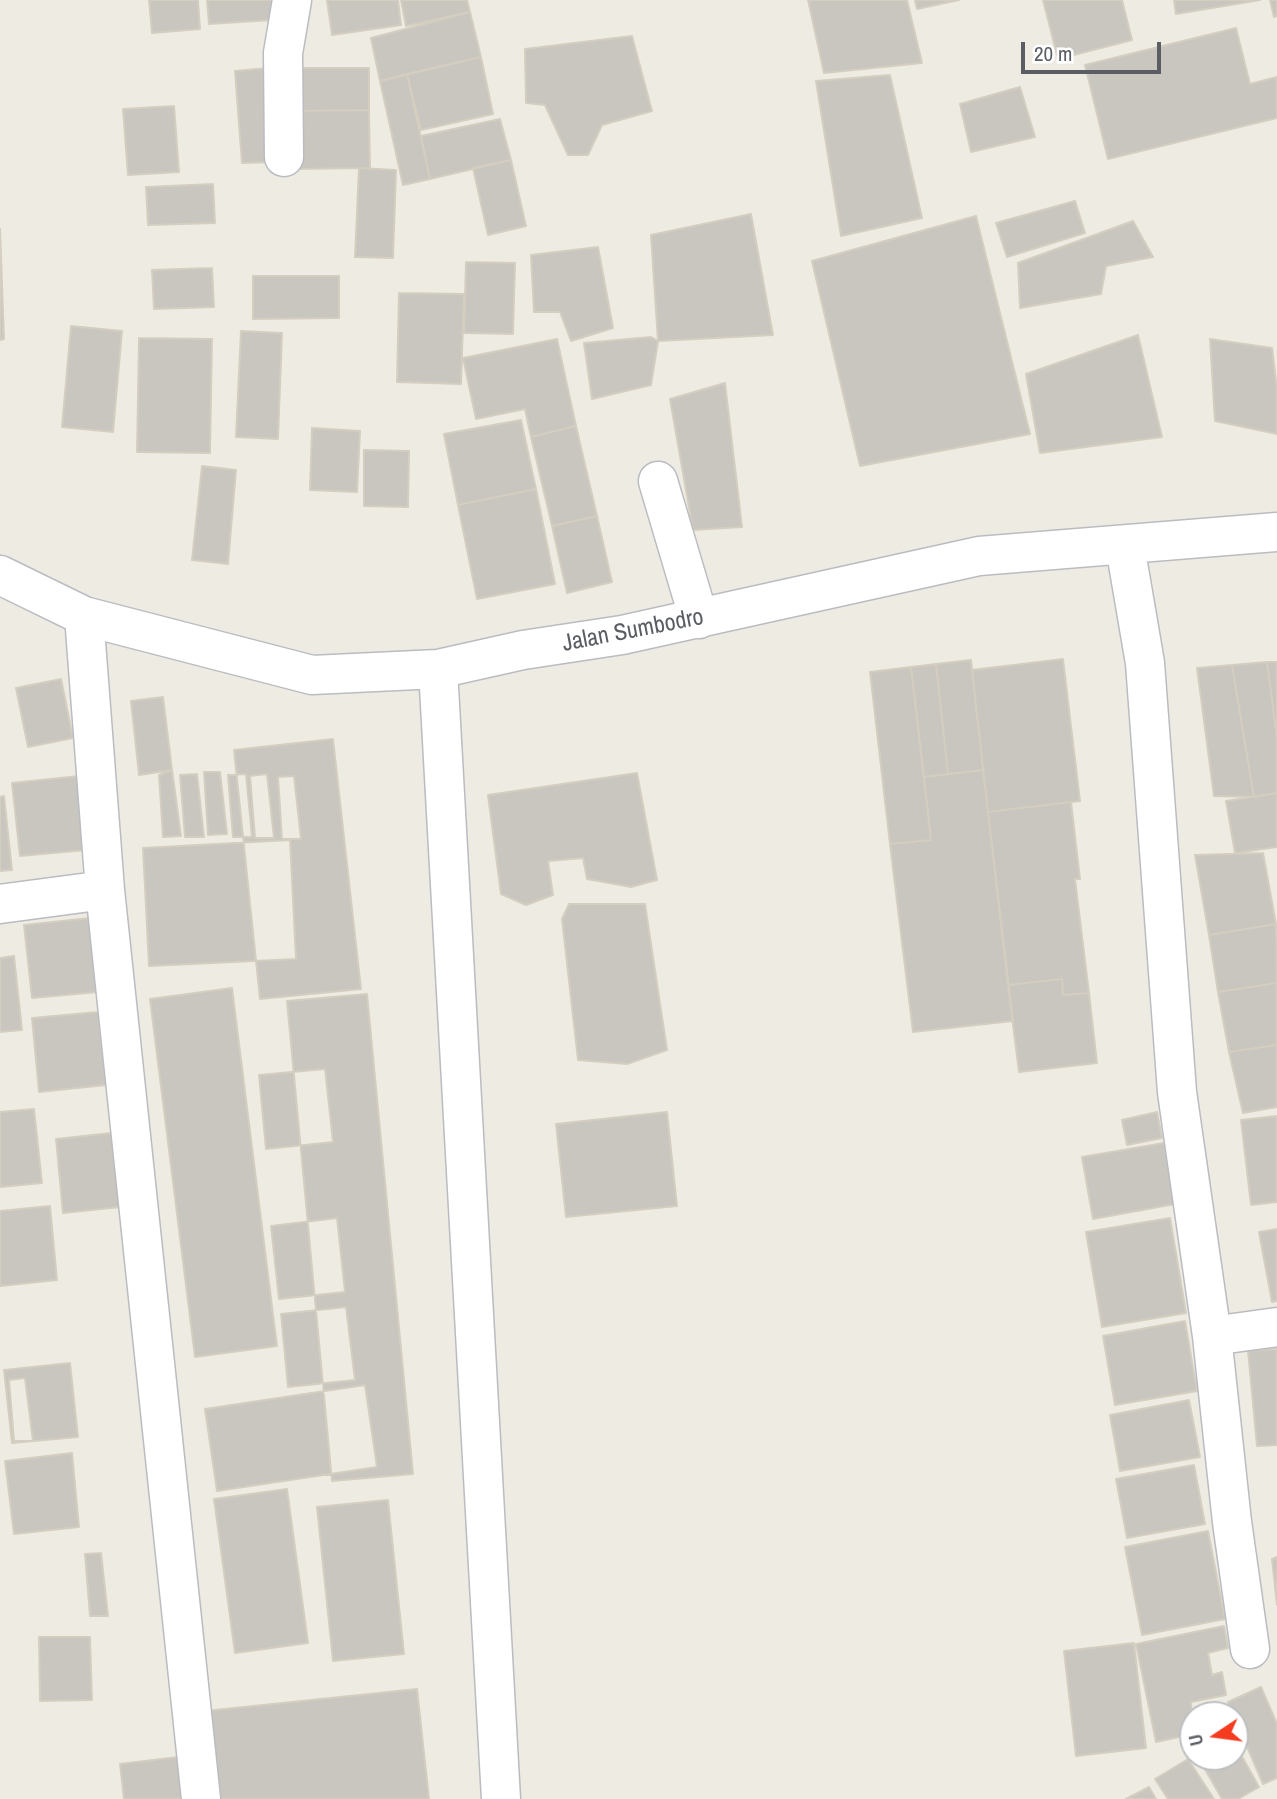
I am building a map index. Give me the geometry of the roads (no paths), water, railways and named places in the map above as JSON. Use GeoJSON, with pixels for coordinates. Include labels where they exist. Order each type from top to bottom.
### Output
{"type":"FeatureCollection","features":[{"type":"Feature","properties":{"kind":"street"},"geometry":{"type":"LineString","coordinates":[[285,157],[283,52],[292,0]]}},
{"type":"Feature","properties":{"kind":"street"},"geometry":{"type":"LineString","coordinates":[[658,481],[699,619]]}},
{"type":"Feature","properties":{"kind":"street","name":"Jalan Sumbodro"},"geometry":{"type":"LineString","coordinates":[[0,575],[84,616],[312,675],[438,669],[699,619],[979,556],[1277,532]]}},
{"type":"Feature","properties":{"kind":"street"},"geometry":{"type":"LineString","coordinates":[[1125,546],[1145,663],[1177,1092],[1212,1336],[1232,1522],[1250,1649]]}},
{"type":"Feature","properties":{"kind":"street"},"geometry":{"type":"LineString","coordinates":[[84,616],[105,890],[201,1799]]}},
{"type":"Feature","properties":{"kind":"street"},"geometry":{"type":"LineString","coordinates":[[438,669],[501,1799]]}},
{"type":"Feature","properties":{"kind":"street"},"geometry":{"type":"LineString","coordinates":[[0,904],[105,890]]}},
{"type":"Feature","properties":{"kind":"street"},"geometry":{"type":"LineString","coordinates":[[1212,1336],[1277,1327]]}}]}
